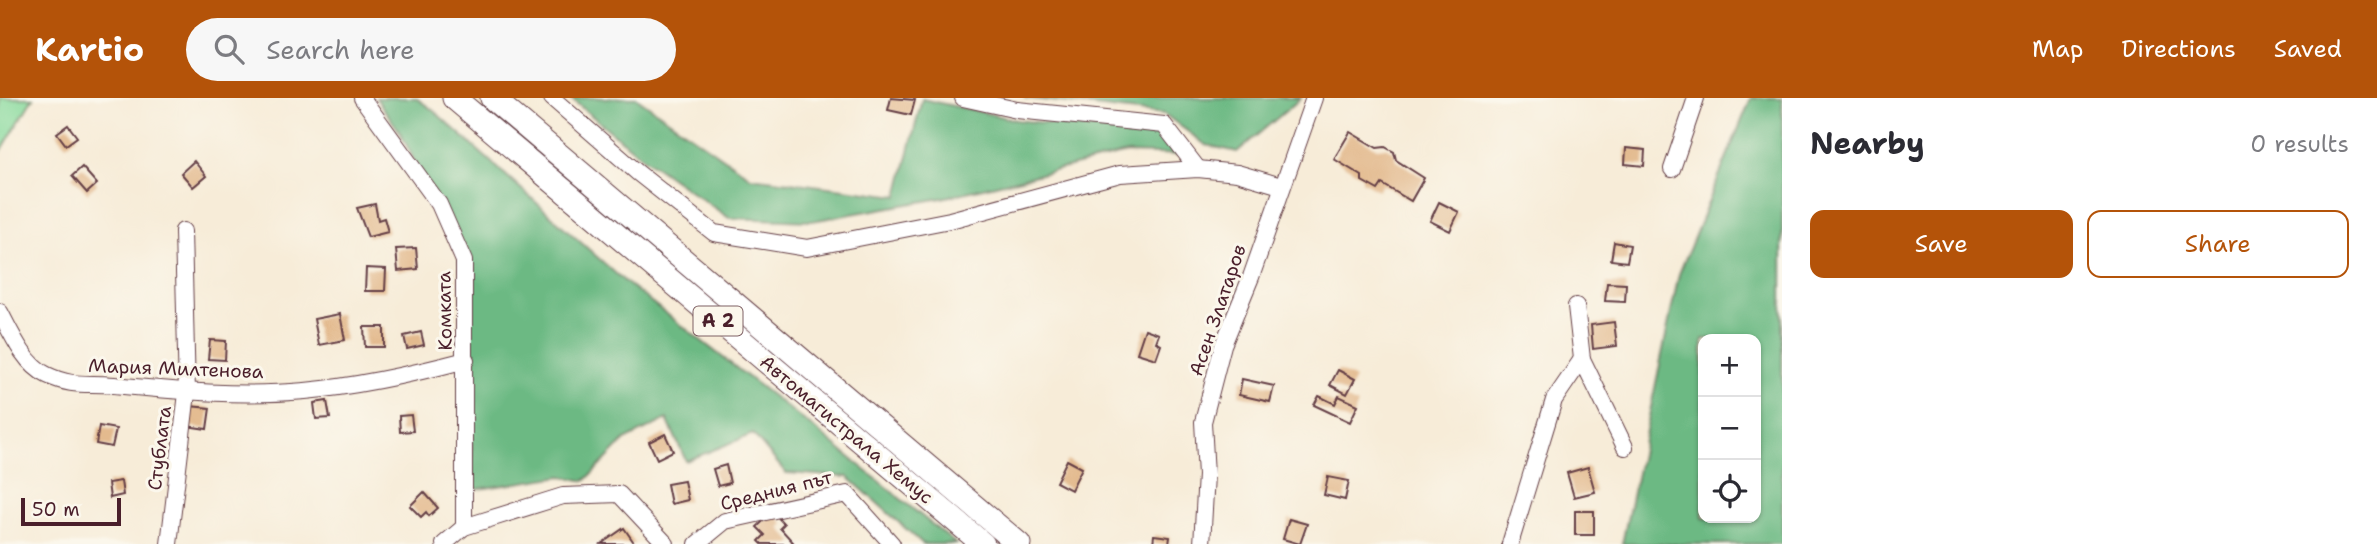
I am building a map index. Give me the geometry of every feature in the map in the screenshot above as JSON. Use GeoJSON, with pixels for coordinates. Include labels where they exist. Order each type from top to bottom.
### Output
{"type":"FeatureCollection","features":[{"type":"Feature","properties":{"kind":"highway","name":"Автомагистрала Хемус"},"geometry":{"type":"LineString","coordinates":[[454,98],[983,544]]}},
{"type":"Feature","properties":{"kind":"highway","name":"Автомагистрала Хемус"},"geometry":{"type":"LineString","coordinates":[[492,98],[1019,544]]}},
{"type":"Feature","properties":{"kind":"street","name":"Комката"},"geometry":{"type":"LineString","coordinates":[[362,98],[439,204],[464,261],[464,527]]}},
{"type":"Feature","properties":{"kind":"street"},"geometry":{"type":"LineString","coordinates":[[552,98],[638,173],[714,233],[807,248],[950,220],[1120,174],[1198,169],[1237,173],[1281,186]]}},
{"type":"Feature","properties":{"kind":"street"},"geometry":{"type":"LineString","coordinates":[[963,98],[1017,110],[1164,125],[1198,169]]}},
{"type":"Feature","properties":{"kind":"street","name":"Асен Златаров"},"geometry":{"type":"LineString","coordinates":[[1202,544],[1206,474],[1203,422],[1223,345],[1251,277],[1314,98]]}},
{"type":"Feature","properties":{"kind":"street"},"geometry":{"type":"LineString","coordinates":[[1672,169],[1696,98]]}},
{"type":"Feature","properties":{"kind":"street","name":"Стублата"},"geometry":{"type":"LineString","coordinates":[[169,544],[187,393],[183,231]]}},
{"type":"Feature","properties":{"kind":"street"},"geometry":{"type":"LineString","coordinates":[[1576,306],[1582,359],[1626,447]]}},
{"type":"Feature","properties":{"kind":"street","name":"Мария Милтенова"},"geometry":{"type":"LineString","coordinates":[[0,313],[18,346],[44,374],[80,386],[109,384],[187,393],[304,391],[403,376],[466,360]]}},
{"type":"Feature","properties":{"kind":"street"},"geometry":{"type":"LineString","coordinates":[[1510,544],[1554,400],[1582,359]]}},
{"type":"Feature","properties":{"kind":"street"},"geometry":{"type":"LineString","coordinates":[[444,544],[464,527],[563,496],[619,494],[666,544]]}},
{"type":"Feature","properties":{"kind":"street","name":"Средния път"},"geometry":{"type":"LineString","coordinates":[[696,544],[725,520],[846,494],[892,544]]}},
{"type":"Feature","properties":{"kind":"green space"},"geometry":{"type":"Polygon","coordinates":[[[0,98],[33,98],[0,153],[0,98]]]}},
{"type":"Feature","properties":{"kind":"green space"},"geometry":{"type":"Polygon","coordinates":[[[376,98],[416,98],[433,110],[624,281],[810,425],[956,544],[923,544],[848,477],[786,473],[753,434],[686,461],[667,419],[625,440],[585,481],[562,476],[472,490],[471,350],[458,249],[400,132],[376,98]]]}},
{"type":"Feature","properties":{"kind":"green space"},"geometry":{"type":"Polygon","coordinates":[[[570,98],[637,98],[751,177],[898,196],[922,99],[1017,120],[1161,135],[1185,155],[1127,153],[942,198],[812,221],[729,218],[642,157],[570,98]]]}},
{"type":"Feature","properties":{"kind":"green space"},"geometry":{"type":"Polygon","coordinates":[[[1024,98],[1301,98],[1237,152],[1206,145],[1164,114],[1024,98]]]}},
{"type":"Feature","properties":{"kind":"green space"},"geometry":{"type":"Polygon","coordinates":[[[1751,98],[1782,98],[1782,544],[1622,544],[1679,274],[1751,98]]]}},
{"type":"Feature","properties":{"kind":"building"},"geometry":{"type":"Polygon","coordinates":[[[891,98],[915,100],[911,115],[888,110],[891,98]]]}},
{"type":"Feature","properties":{"kind":"building"},"geometry":{"type":"Polygon","coordinates":[[[68,125],[77,137],[66,145],[57,133],[68,125]]]}},
{"type":"Feature","properties":{"kind":"building"},"geometry":{"type":"Polygon","coordinates":[[[1350,132],[1377,148],[1385,147],[1394,152],[1396,160],[1424,178],[1411,201],[1382,184],[1378,190],[1362,181],[1362,176],[1334,159],[1350,132]]]}},
{"type":"Feature","properties":{"kind":"building"},"geometry":{"type":"Polygon","coordinates":[[[1626,148],[1645,150],[1644,166],[1625,164],[1626,148]]]}},
{"type":"Feature","properties":{"kind":"building"},"geometry":{"type":"Polygon","coordinates":[[[194,161],[206,176],[193,187],[181,173],[194,161]]]}},
{"type":"Feature","properties":{"kind":"building"},"geometry":{"type":"Polygon","coordinates":[[[82,167],[97,184],[87,193],[72,176],[82,167]]]}},
{"type":"Feature","properties":{"kind":"building"},"geometry":{"type":"Polygon","coordinates":[[[1439,202],[1459,212],[1450,231],[1430,221],[1439,202]]]}},
{"type":"Feature","properties":{"kind":"building"},"geometry":{"type":"Polygon","coordinates":[[[375,204],[378,220],[384,218],[388,232],[368,237],[357,208],[375,204]]]}},
{"type":"Feature","properties":{"kind":"building"},"geometry":{"type":"Polygon","coordinates":[[[1614,242],[1630,245],[1627,262],[1611,260],[1614,242]]]}},
{"type":"Feature","properties":{"kind":"building"},"geometry":{"type":"Polygon","coordinates":[[[416,248],[418,269],[398,271],[396,249],[416,248]]]}},
{"type":"Feature","properties":{"kind":"building"},"geometry":{"type":"Polygon","coordinates":[[[366,268],[386,269],[385,291],[365,291],[366,268]]]}},
{"type":"Feature","properties":{"kind":"building"},"geometry":{"type":"Polygon","coordinates":[[[1607,283],[1626,284],[1625,302],[1605,301],[1607,283]]]}},
{"type":"Feature","properties":{"kind":"building"},"geometry":{"type":"Polygon","coordinates":[[[340,314],[345,340],[319,345],[314,319],[340,314]]]}},
{"type":"Feature","properties":{"kind":"building"},"geometry":{"type":"Polygon","coordinates":[[[1614,322],[1617,346],[1593,349],[1591,325],[1614,322]]]}},
{"type":"Feature","properties":{"kind":"building"},"geometry":{"type":"Polygon","coordinates":[[[364,327],[384,327],[384,347],[365,347],[364,327]]]}},
{"type":"Feature","properties":{"kind":"building"},"geometry":{"type":"Polygon","coordinates":[[[1145,329],[1159,334],[1156,342],[1161,345],[1156,359],[1137,353],[1145,329]]]}},
{"type":"Feature","properties":{"kind":"building"},"geometry":{"type":"Polygon","coordinates":[[[421,332],[424,345],[407,349],[404,336],[421,332]]]}},
{"type":"Feature","properties":{"kind":"building"},"geometry":{"type":"Polygon","coordinates":[[[210,340],[226,341],[225,360],[208,359],[210,340]]]}},
{"type":"Feature","properties":{"kind":"building"},"geometry":{"type":"Polygon","coordinates":[[[1338,370],[1355,379],[1347,394],[1330,385],[1338,370]]]}},
{"type":"Feature","properties":{"kind":"building"},"geometry":{"type":"Polygon","coordinates":[[[1242,379],[1274,386],[1270,402],[1239,395],[1242,379]]]}},
{"type":"Feature","properties":{"kind":"building"},"geometry":{"type":"Polygon","coordinates":[[[1319,396],[1335,404],[1339,396],[1358,405],[1350,422],[1314,405],[1319,396]]]}},
{"type":"Feature","properties":{"kind":"building"},"geometry":{"type":"Polygon","coordinates":[[[327,401],[330,418],[316,419],[314,403],[327,401]]]}},
{"type":"Feature","properties":{"kind":"building"},"geometry":{"type":"Polygon","coordinates":[[[189,406],[210,408],[207,429],[186,426],[189,406]]]}},
{"type":"Feature","properties":{"kind":"building"},"geometry":{"type":"Polygon","coordinates":[[[411,415],[413,431],[400,432],[399,416],[411,415]]]}},
{"type":"Feature","properties":{"kind":"building"},"geometry":{"type":"Polygon","coordinates":[[[99,426],[116,429],[112,447],[96,444],[99,426]]]}},
{"type":"Feature","properties":{"kind":"building"},"geometry":{"type":"Polygon","coordinates":[[[665,434],[673,451],[657,459],[649,442],[665,434]]]}},
{"type":"Feature","properties":{"kind":"building"},"geometry":{"type":"Polygon","coordinates":[[[1067,460],[1082,468],[1071,490],[1056,482],[1067,460]]]}},
{"type":"Feature","properties":{"kind":"building"},"geometry":{"type":"Polygon","coordinates":[[[726,465],[730,483],[718,486],[713,469],[726,465]]]}},
{"type":"Feature","properties":{"kind":"building"},"geometry":{"type":"Polygon","coordinates":[[[1588,467],[1595,492],[1574,497],[1567,473],[1588,467]]]}},
{"type":"Feature","properties":{"kind":"building"},"geometry":{"type":"Polygon","coordinates":[[[1328,477],[1349,481],[1345,500],[1324,495],[1328,477]]]}},
{"type":"Feature","properties":{"kind":"building"},"geometry":{"type":"Polygon","coordinates":[[[121,481],[123,495],[110,498],[108,483],[121,481]]]}},
{"type":"Feature","properties":{"kind":"building"},"geometry":{"type":"Polygon","coordinates":[[[684,481],[688,500],[671,504],[667,484],[684,481]]]}},
{"type":"Feature","properties":{"kind":"building"},"geometry":{"type":"Polygon","coordinates":[[[424,492],[438,508],[429,516],[426,512],[421,517],[410,506],[424,492]]]}},
{"type":"Feature","properties":{"kind":"building"},"geometry":{"type":"Polygon","coordinates":[[[1575,511],[1594,511],[1594,535],[1575,535],[1575,511]]]}},
{"type":"Feature","properties":{"kind":"building"},"geometry":{"type":"Polygon","coordinates":[[[773,512],[784,524],[780,528],[793,542],[790,544],[762,544],[759,541],[765,535],[757,527],[773,512]]]}},
{"type":"Feature","properties":{"kind":"building"},"geometry":{"type":"Polygon","coordinates":[[[1289,519],[1307,524],[1300,544],[1283,539],[1289,519]]]}},
{"type":"Feature","properties":{"kind":"building"},"geometry":{"type":"Polygon","coordinates":[[[624,528],[635,544],[601,544],[624,528]]]}},
{"type":"Feature","properties":{"kind":"building"},"geometry":{"type":"Polygon","coordinates":[[[1154,535],[1170,537],[1169,544],[1153,544],[1154,535]]]}}]}
